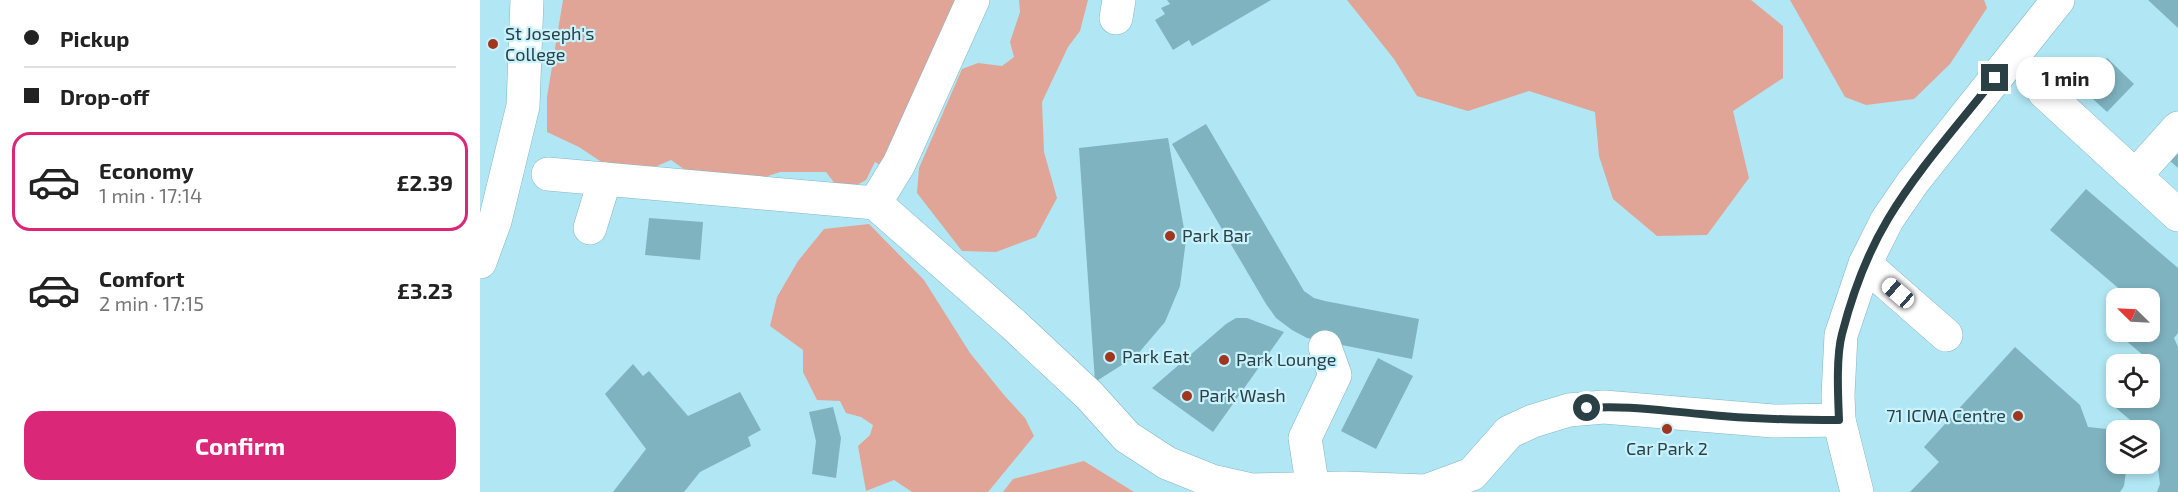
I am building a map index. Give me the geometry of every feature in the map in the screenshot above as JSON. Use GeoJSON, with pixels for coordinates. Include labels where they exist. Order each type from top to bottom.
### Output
{"type":"FeatureCollection","features":[{"type":"Feature","properties":{"kind":"street"},"geometry":{"type":"LineString","coordinates":[[480,262],[489,212],[523,106],[527,0]]}},
{"type":"Feature","properties":{"kind":"street"},"geometry":{"type":"LineString","coordinates":[[875,203],[899,164],[973,0]]}},
{"type":"Feature","properties":{"kind":"street"},"geometry":{"type":"LineString","coordinates":[[1857,492],[1839,420],[1838,395],[1841,335],[1865,264],[1887,220],[1913,182],[2058,0]]}},
{"type":"Feature","properties":{"kind":"street"},"geometry":{"type":"LineString","coordinates":[[2044,92],[2136,174],[2178,215]]}},
{"type":"Feature","properties":{"kind":"street"},"geometry":{"type":"LineString","coordinates":[[2136,174],[2178,128]]}},
{"type":"Feature","properties":{"kind":"street"},"geometry":{"type":"LineString","coordinates":[[548,174],[875,203],[1013,324],[1089,395],[1127,437],[1167,463],[1212,481],[1252,490],[1426,491],[1472,474],[1509,432],[1533,421],[1569,410],[1604,407],[1773,420],[1839,420]]}},
{"type":"Feature","properties":{"kind":"street"},"geometry":{"type":"LineString","coordinates":[[590,228],[605,179]]}},
{"type":"Feature","properties":{"kind":"street"},"geometry":{"type":"LineString","coordinates":[[1865,264],[1946,335]]}},
{"type":"Feature","properties":{"kind":"street"},"geometry":{"type":"LineString","coordinates":[[1313,489],[1305,438],[1335,375],[1325,347]]}},
{"type":"Feature","properties":{"kind":"shaded area"},"geometry":{"type":"Polygon","coordinates":[[[563,0],[967,0],[890,171],[875,162],[866,180],[842,193],[826,172],[780,172],[750,182],[688,172],[671,160],[627,179],[579,147],[547,132],[547,97],[563,0]]]}},
{"type":"Feature","properties":{"kind":"shaded area"},"geometry":{"type":"Polygon","coordinates":[[[1019,0],[1088,0],[1080,31],[1068,47],[1042,102],[1044,152],[1057,198],[1036,237],[996,252],[962,251],[917,193],[919,168],[962,69],[978,63],[1002,66],[1014,57],[1010,42],[1020,12],[1019,0]]]}},
{"type":"Feature","properties":{"kind":"shaded area"},"geometry":{"type":"Polygon","coordinates":[[[1347,0],[1751,0],[1783,26],[1783,78],[1733,111],[1749,178],[1707,235],[1657,236],[1613,199],[1599,156],[1595,112],[1529,91],[1468,111],[1417,96],[1394,59],[1347,0]]]}},
{"type":"Feature","properties":{"kind":"shaded area"},"geometry":{"type":"Polygon","coordinates":[[[1790,0],[1984,0],[1987,8],[1950,64],[1914,99],[1866,105],[1845,97],[1790,0]]]}},
{"type":"Feature","properties":{"kind":"shaded area"},"geometry":{"type":"Polygon","coordinates":[[[869,224],[924,280],[970,353],[1025,418],[1034,436],[988,492],[912,492],[894,480],[866,491],[858,446],[870,435],[873,425],[861,417],[846,413],[840,401],[817,400],[803,372],[803,350],[770,326],[777,297],[798,261],[824,229],[869,224]]]}},
{"type":"Feature","properties":{"kind":"shaded area"},"geometry":{"type":"Polygon","coordinates":[[[1084,461],[1134,492],[1003,492],[1013,479],[1084,461]]]}},
{"type":"Feature","properties":{"kind":"building"},"geometry":{"type":"Polygon","coordinates":[[[1167,0],[1271,0],[1192,46],[1189,40],[1173,50],[1155,20],[1165,14],[1161,8],[1170,4],[1167,0]]]}},
{"type":"Feature","properties":{"kind":"building"},"geometry":{"type":"Polygon","coordinates":[[[2148,0],[2178,0],[2178,28],[2148,0]]]}},
{"type":"Feature","properties":{"kind":"building"},"geometry":{"type":"Polygon","coordinates":[[[2107,58],[2134,84],[2107,112],[2080,87],[2107,58]]]}},
{"type":"Feature","properties":{"kind":"building"},"geometry":{"type":"Polygon","coordinates":[[[1206,124],[1304,291],[1314,298],[1325,301],[1419,319],[1412,359],[1307,338],[1276,318],[1172,144],[1206,124]]]}},
{"type":"Feature","properties":{"kind":"building"},"geometry":{"type":"Polygon","coordinates":[[[1168,138],[1186,240],[1180,286],[1165,322],[1136,356],[1095,382],[1079,148],[1168,138]]]}},
{"type":"Feature","properties":{"kind":"building"},"geometry":{"type":"Polygon","coordinates":[[[2178,151],[2178,168],[2169,160],[2178,151]]]}},
{"type":"Feature","properties":{"kind":"building"},"geometry":{"type":"Polygon","coordinates":[[[2086,189],[2178,268],[2178,333],[2174,338],[2178,347],[2178,492],[2157,492],[2160,484],[2160,420],[2130,420],[2116,408],[2160,408],[2160,354],[2142,354],[2128,342],[2160,342],[2160,288],[2118,288],[2050,230],[2086,189]]]}},
{"type":"Feature","properties":{"kind":"building"},"geometry":{"type":"Polygon","coordinates":[[[649,218],[703,222],[700,260],[645,255],[649,218]]]}},
{"type":"Feature","properties":{"kind":"building","name":"Park Lounge"},"geometry":{"type":"Polygon","coordinates":[[[1236,318],[1247,318],[1284,332],[1213,432],[1152,388],[1236,318]]]}},
{"type":"Feature","properties":{"kind":"building","name":"71 ICMA Centre"},"geometry":{"type":"Polygon","coordinates":[[[2015,347],[2080,405],[2088,427],[2106,429],[2106,474],[2126,474],[2124,486],[2120,492],[1910,492],[1939,462],[1924,447],[2015,347]]]}},
{"type":"Feature","properties":{"kind":"building"},"geometry":{"type":"Polygon","coordinates":[[[1378,358],[1413,376],[1376,449],[1341,431],[1378,358]]]}},
{"type":"Feature","properties":{"kind":"building"},"geometry":{"type":"Polygon","coordinates":[[[633,364],[643,376],[649,371],[688,416],[740,392],[761,430],[748,437],[751,446],[700,472],[684,492],[613,492],[646,449],[605,394],[633,364]]]}},
{"type":"Feature","properties":{"kind":"building"},"geometry":{"type":"Polygon","coordinates":[[[833,407],[841,438],[836,478],[812,474],[816,441],[809,412],[833,407]]]}},
{"type":"Feature","properties":{"kind":"place","name":"St Joseph's College"},"geometry":{"type":"Point","coordinates":[493,44]}},
{"type":"Feature","properties":{"kind":"place","name":"Park Bar"},"geometry":{"type":"Point","coordinates":[1170,236]}},
{"type":"Feature","properties":{"kind":"place","name":"Park Eat"},"geometry":{"type":"Point","coordinates":[1110,357]}},
{"type":"Feature","properties":{"kind":"place","name":"Park Lounge"},"geometry":{"type":"Point","coordinates":[1224,360]}},
{"type":"Feature","properties":{"kind":"place","name":"Park Wash"},"geometry":{"type":"Point","coordinates":[1187,396]}},
{"type":"Feature","properties":{"kind":"place","name":"71 ICMA Centre"},"geometry":{"type":"Point","coordinates":[2018,416]}},
{"type":"Feature","properties":{"kind":"place","name":"Car Park 2"},"geometry":{"type":"Point","coordinates":[1667,429]}},
{"type":"Feature","properties":{"kind":"route"},"geometry":{"type":"LineString","coordinates":[[1587,408],[1641,408],[1773,420],[1839,420],[1841,335],[1865,264],[1887,220],[1913,182],[1995,78]]}}]}
